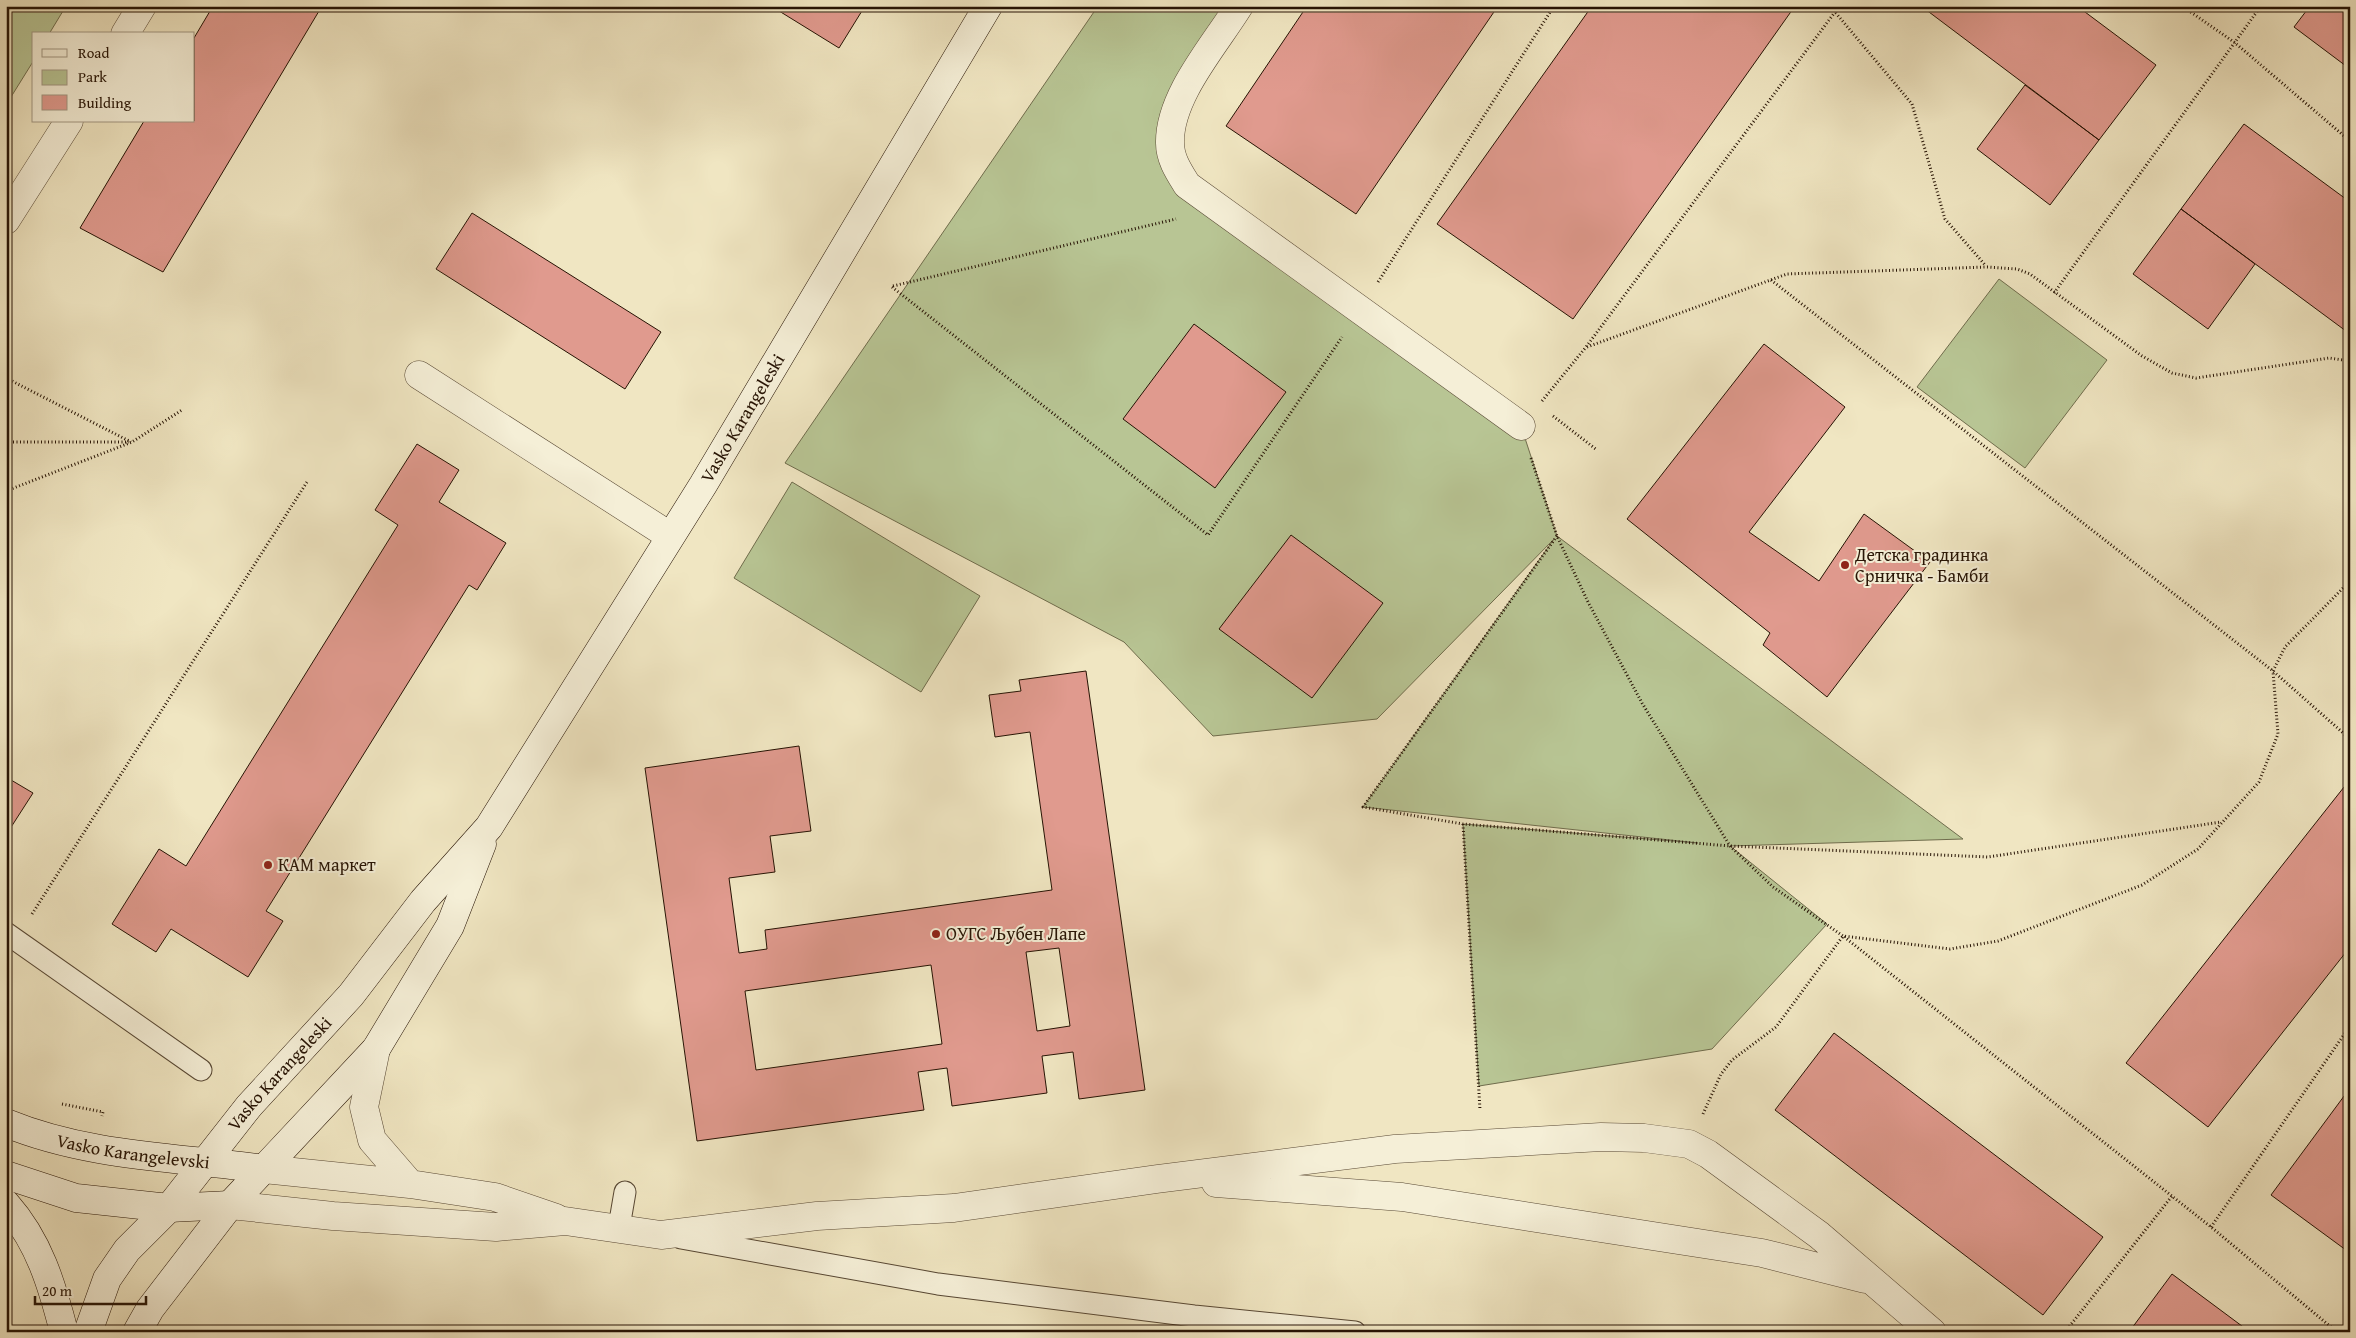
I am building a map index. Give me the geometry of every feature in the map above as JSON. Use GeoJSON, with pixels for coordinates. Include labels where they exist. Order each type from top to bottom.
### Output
{"type":"FeatureCollection","features":[{"type":"Feature","properties":{"kind":"street"},"geometry":{"type":"LineString","coordinates":[[126,32],[142,6]]}},
{"type":"Feature","properties":{"kind":"street","name":"Vasko Karangeleski"},"geometry":{"type":"LineString","coordinates":[[88,1332],[107,1279],[127,1250],[169,1208],[204,1161],[284,1065],[351,995],[423,901],[489,827],[703,484],[988,6]]}},
{"type":"Feature","properties":{"kind":"street"},"geometry":{"type":"LineString","coordinates":[[1234,8],[1183,93],[1173,118],[1169,144],[1175,166],[1187,185],[1521,426]]}},
{"type":"Feature","properties":{"kind":"street"},"geometry":{"type":"LineString","coordinates":[[6,220],[68,122]]}},
{"type":"Feature","properties":{"kind":"street"},"geometry":{"type":"LineString","coordinates":[[419,375],[670,536]]}},
{"type":"Feature","properties":{"kind":"street","name":"Vasko Karangeleski"},"geometry":{"type":"LineString","coordinates":[[137,1332],[150,1309],[230,1205],[376,1049],[450,926],[489,827]]}},
{"type":"Feature","properties":{"kind":"street"},"geometry":{"type":"LineString","coordinates":[[376,1049],[364,1107],[372,1140],[410,1184]]}},
{"type":"Feature","properties":{"kind":"street","name":"Vasko Karangelevski"},"geometry":{"type":"LineString","coordinates":[[6,1123],[89,1149],[148,1158],[204,1161],[410,1184],[495,1197],[565,1221]]}},
{"type":"Feature","properties":{"kind":"street"},"geometry":{"type":"LineString","coordinates":[[6,1175],[76,1198],[169,1208],[230,1205],[333,1216],[496,1227],[565,1221],[619,1227],[661,1235],[817,1216],[954,1208],[1157,1178],[1395,1149],[1601,1137],[1644,1138],[1689,1144],[1716,1159],[1819,1235],[1869,1280],[1932,1332]]}},
{"type":"Feature","properties":{"kind":"street"},"geometry":{"type":"LineString","coordinates":[[1157,1178],[1402,1197],[1762,1253],[1869,1280]]}},
{"type":"Feature","properties":{"kind":"street"},"geometry":{"type":"LineString","coordinates":[[6,1204],[19,1219],[42,1259],[64,1332]]}},
{"type":"Feature","properties":{"kind":"lane"},"geometry":{"type":"LineString","coordinates":[[11,936],[201,1070]]}},
{"type":"Feature","properties":{"kind":"lane"},"geometry":{"type":"LineString","coordinates":[[619,1227],[625,1192]]}},
{"type":"Feature","properties":{"kind":"lane"},"geometry":{"type":"LineString","coordinates":[[661,1235],[938,1284],[1194,1324],[1355,1332]]}},
{"type":"Feature","properties":{"kind":"path"},"geometry":{"type":"LineString","coordinates":[[1220,209],[892,287],[1208,535],[1360,310],[1554,6]]}},
{"type":"Feature","properties":{"kind":"path"},"geometry":{"type":"LineString","coordinates":[[1835,6],[1835,12],[1586,347],[1521,426],[1557,536],[1642,703],[1730,846],[1773,887],[1843,936],[2172,1196],[2337,1332]]}},
{"type":"Feature","properties":{"kind":"path"},"geometry":{"type":"LineString","coordinates":[[2182,6],[2234,42],[2350,141]]}},
{"type":"Feature","properties":{"kind":"path"},"geometry":{"type":"LineString","coordinates":[[2054,293],[2234,42],[2262,6]]}},
{"type":"Feature","properties":{"kind":"path"},"geometry":{"type":"LineString","coordinates":[[1835,12],[1912,104],[1945,218],[1987,267]]}},
{"type":"Feature","properties":{"kind":"path"},"geometry":{"type":"LineString","coordinates":[[1586,347],[1787,274],[1987,267],[2017,269],[2030,274],[2142,356],[2172,373],[2196,378],[2329,358],[2350,361]]}},
{"type":"Feature","properties":{"kind":"path"},"geometry":{"type":"LineString","coordinates":[[1771,280],[2273,671],[2350,739]]}},
{"type":"Feature","properties":{"kind":"path"},"geometry":{"type":"LineString","coordinates":[[6,378],[132,442]]}},
{"type":"Feature","properties":{"kind":"path"},"geometry":{"type":"LineString","coordinates":[[1539,405],[1597,450]]}},
{"type":"Feature","properties":{"kind":"path"},"geometry":{"type":"LineString","coordinates":[[6,491],[132,442],[182,410]]}},
{"type":"Feature","properties":{"kind":"path"},"geometry":{"type":"LineString","coordinates":[[6,442],[132,442]]}},
{"type":"Feature","properties":{"kind":"path"},"geometry":{"type":"LineString","coordinates":[[11,936],[307,482]]}},
{"type":"Feature","properties":{"kind":"path"},"geometry":{"type":"LineString","coordinates":[[1557,536],[1363,807],[1463,824],[1730,846],[1988,858],[2222,822]]}},
{"type":"Feature","properties":{"kind":"path"},"geometry":{"type":"LineString","coordinates":[[1843,936],[1950,949],[1998,941],[2142,885],[2198,850],[2259,782],[2278,734],[2273,671],[2285,647],[2350,581]]}},
{"type":"Feature","properties":{"kind":"path"},"geometry":{"type":"LineString","coordinates":[[1463,824],[1482,1143]]}},
{"type":"Feature","properties":{"kind":"path"},"geometry":{"type":"LineString","coordinates":[[1689,1144],[1721,1074],[1732,1060],[1776,1027],[1843,936]]}},
{"type":"Feature","properties":{"kind":"path"},"geometry":{"type":"LineString","coordinates":[[2210,1227],[2350,1026]]}},
{"type":"Feature","properties":{"kind":"path"},"geometry":{"type":"LineString","coordinates":[[2065,1332],[2172,1196]]}},
{"type":"Feature","properties":{"kind":"green space"},"geometry":{"type":"Polygon","coordinates":[[[6,6],[66,6],[50,32],[32,32],[32,63],[6,105],[6,6]]]}},
{"type":"Feature","properties":{"kind":"green space"},"geometry":{"type":"Polygon","coordinates":[[[1098,6],[1227,6],[1183,93],[1175,166],[1521,426],[1557,536],[1963,839],[1730,846],[1827,924],[1712,1049],[1479,1086],[1463,824],[1698,843],[1363,807],[1554,539],[1377,719],[1213,736],[1124,642],[785,463],[1098,6]]]}},
{"type":"Feature","properties":{"kind":"green space"},"geometry":{"type":"Polygon","coordinates":[[[1999,279],[2107,360],[2025,468],[1917,387],[1999,279]]]}},
{"type":"Feature","properties":{"kind":"green space"},"geometry":{"type":"Polygon","coordinates":[[[792,482],[980,596],[921,692],[734,578],[792,482]]]}},
{"type":"Feature","properties":{"kind":"building"},"geometry":{"type":"Polygon","coordinates":[[[213,6],[322,6],[163,272],[80,228],[143,122],[195,122],[195,36],[213,6]]]}},
{"type":"Feature","properties":{"kind":"building"},"geometry":{"type":"Polygon","coordinates":[[[771,6],[865,6],[839,48],[771,6]]]}},
{"type":"Feature","properties":{"kind":"building"},"geometry":{"type":"Polygon","coordinates":[[[1307,6],[1498,6],[1356,214],[1226,126],[1307,6]]]}},
{"type":"Feature","properties":{"kind":"building"},"geometry":{"type":"Polygon","coordinates":[[[1592,6],[1795,6],[1573,319],[1437,224],[1592,6]]]}},
{"type":"Feature","properties":{"kind":"building"},"geometry":{"type":"Polygon","coordinates":[[[1921,6],[2077,6],[2156,65],[2099,140],[1921,6]]]}},
{"type":"Feature","properties":{"kind":"building"},"geometry":{"type":"Polygon","coordinates":[[[2310,6],[2350,6],[2350,69],[2294,27],[2310,6]]]}},
{"type":"Feature","properties":{"kind":"building"},"geometry":{"type":"Polygon","coordinates":[[[2025,85],[2099,140],[2050,205],[1977,149],[2025,85]]]}},
{"type":"Feature","properties":{"kind":"building"},"geometry":{"type":"Polygon","coordinates":[[[2244,124],[2350,202],[2350,334],[2181,209],[2244,124]]]}},
{"type":"Feature","properties":{"kind":"building"},"geometry":{"type":"Polygon","coordinates":[[[2181,209],[2255,264],[2208,329],[2133,274],[2181,209]]]}},
{"type":"Feature","properties":{"kind":"building"},"geometry":{"type":"Polygon","coordinates":[[[472,213],[661,332],[625,389],[436,269],[472,213]]]}},
{"type":"Feature","properties":{"kind":"building"},"geometry":{"type":"Polygon","coordinates":[[[1194,324],[1286,392],[1215,488],[1123,419],[1194,324]]]}},
{"type":"Feature","properties":{"kind":"building"},"geometry":{"type":"Polygon","coordinates":[[[1764,344],[1845,407],[1749,532],[1819,581],[1864,514],[1930,562],[1827,697],[1763,645],[1770,633],[1627,519],[1764,344]]]}},
{"type":"Feature","properties":{"kind":"building"},"geometry":{"type":"Polygon","coordinates":[[[417,444],[459,470],[439,502],[506,543],[477,590],[469,585],[266,911],[283,921],[248,977],[171,929],[156,952],[112,924],[159,849],[186,866],[398,525],[375,510],[417,444]]]}},
{"type":"Feature","properties":{"kind":"building"},"geometry":{"type":"Polygon","coordinates":[[[1291,535],[1383,603],[1312,698],[1219,629],[1291,535]]]}},
{"type":"Feature","properties":{"kind":"building"},"geometry":{"type":"Polygon","coordinates":[[[1086,671],[1145,1090],[1079,1099],[1073,1052],[1042,1056],[1047,1093],[952,1106],[947,1068],[918,1072],[924,1110],[697,1141],[645,768],[799,746],[811,831],[770,836],[775,872],[729,878],[739,953],[767,949],[765,930],[1052,890],[1030,732],[995,737],[989,695],[1021,691],[1019,680],[1086,671]],[[1059,948],[1026,952],[1037,1031],[1070,1026],[1059,948]],[[931,965],[745,991],[756,1070],[942,1044],[931,965]]]}},
{"type":"Feature","properties":{"kind":"building"},"geometry":{"type":"Polygon","coordinates":[[[6,777],[33,793],[6,835],[6,777]]]}},
{"type":"Feature","properties":{"kind":"building"},"geometry":{"type":"Polygon","coordinates":[[[2348,782],[2350,947],[2208,1127],[2126,1063],[2348,782]]]}},
{"type":"Feature","properties":{"kind":"building"},"geometry":{"type":"Polygon","coordinates":[[[1834,1033],[2103,1237],[2043,1315],[1775,1110],[1834,1033]]]}},
{"type":"Feature","properties":{"kind":"building"},"geometry":{"type":"Polygon","coordinates":[[[2350,1088],[2350,1253],[2271,1195],[2350,1088]]]}},
{"type":"Feature","properties":{"kind":"building"},"geometry":{"type":"Polygon","coordinates":[[[2172,1274],[2250,1332],[2129,1332],[2172,1274]]]}},
{"type":"Feature","properties":{"kind":"place","name":"Детска градинка Срничка - Бамби"},"geometry":{"type":"Point","coordinates":[1845,565]}},
{"type":"Feature","properties":{"kind":"place","name":"КАМ маркет"},"geometry":{"type":"Point","coordinates":[268,865]}},
{"type":"Feature","properties":{"kind":"place","name":"ОУГС Љубен Лапе"},"geometry":{"type":"Point","coordinates":[936,934]}}]}
